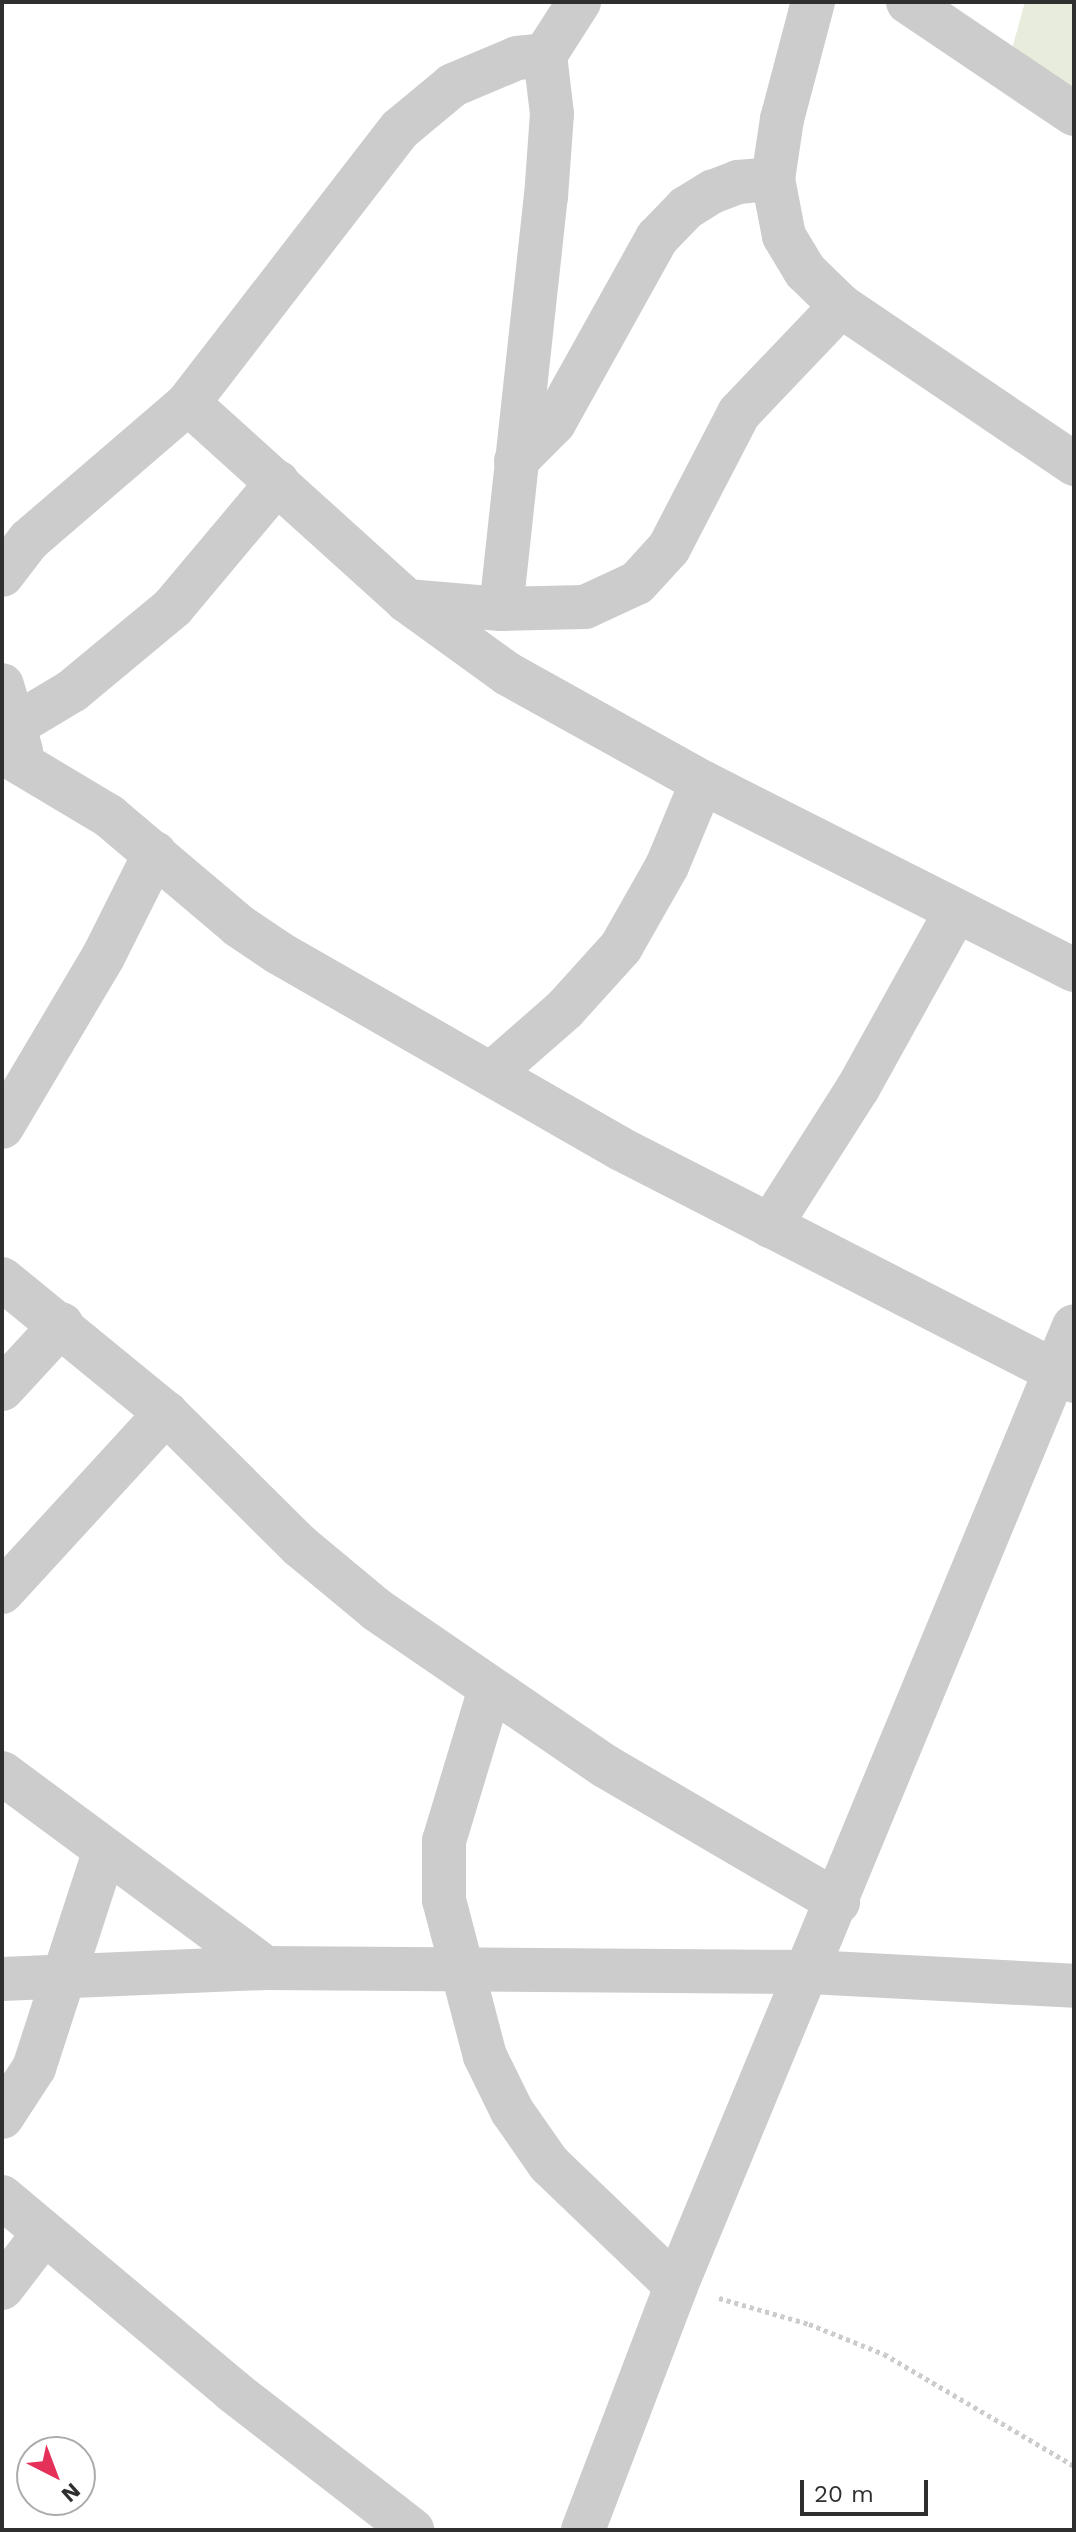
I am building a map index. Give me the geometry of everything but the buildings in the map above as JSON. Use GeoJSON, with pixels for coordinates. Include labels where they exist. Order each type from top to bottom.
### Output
{"type":"FeatureCollection","features":[{"type":"Feature","properties":{"kind":"street"},"geometry":{"type":"LineString","coordinates":[[501,609],[546,197],[552,114],[545,55],[579,2]]}},
{"type":"Feature","properties":{"kind":"street"},"geometry":{"type":"LineString","coordinates":[[813,2],[782,119],[773,179],[784,236],[805,271],[841,306],[1074,464]]}},
{"type":"Feature","properties":{"kind":"street"},"geometry":{"type":"LineString","coordinates":[[908,2],[1074,114]]}},
{"type":"Feature","properties":{"kind":"street"},"geometry":{"type":"LineString","coordinates":[[2,575],[29,540],[188,403],[333,211],[427,103],[453,85],[517,58],[545,55]]}},
{"type":"Feature","properties":{"kind":"street"},"geometry":{"type":"LineString","coordinates":[[516,461],[554,423],[657,238],[686,208],[712,192],[738,182],[773,179]]}},
{"type":"Feature","properties":{"kind":"street"},"geometry":{"type":"LineString","coordinates":[[407,601],[501,609],[585,607],[637,583],[669,548],[739,413],[841,306]]}},
{"type":"Feature","properties":{"kind":"street"},"geometry":{"type":"LineString","coordinates":[[188,403],[407,601],[508,674],[702,782],[955,913],[1074,970]]}},
{"type":"Feature","properties":{"kind":"street"},"geometry":{"type":"LineString","coordinates":[[278,482],[173,607],[72,691],[9,731],[70,790],[155,853],[239,926],[279,953],[621,1149],[1065,1376]]}},
{"type":"Feature","properties":{"kind":"street"},"geometry":{"type":"LineString","coordinates":[[492,1073],[565,1009],[621,947],[667,866],[702,782]]}},
{"type":"Feature","properties":{"kind":"street"},"geometry":{"type":"LineString","coordinates":[[2,1127],[37,1060],[103,957],[155,853]]}},
{"type":"Feature","properties":{"kind":"street"},"geometry":{"type":"LineString","coordinates":[[770,1226],[858,1088],[955,913]]}},
{"type":"Feature","properties":{"kind":"street"},"geometry":{"type":"LineString","coordinates":[[2,1279],[62,1324],[166,1413],[300,1546],[377,1610],[489,1692],[705,1827],[838,1902]]}},
{"type":"Feature","properties":{"kind":"street"},"geometry":{"type":"LineString","coordinates":[[2,1389],[62,1324]]}},
{"type":"Feature","properties":{"kind":"street"},"geometry":{"type":"LineString","coordinates":[[583,2530],[676,2286],[1065,1376],[1074,1326]]}},
{"type":"Feature","properties":{"kind":"street"},"geometry":{"type":"LineString","coordinates":[[2,1592],[166,1413]]}},
{"type":"Feature","properties":{"kind":"street"},"geometry":{"type":"LineString","coordinates":[[489,1692],[444,1841],[444,1900],[485,2056],[512,2111],[549,2164],[676,2286]]}},
{"type":"Feature","properties":{"kind":"street"},"geometry":{"type":"LineString","coordinates":[[2,1773],[266,1968]]}},
{"type":"Feature","properties":{"kind":"street"},"geometry":{"type":"LineString","coordinates":[[2,2117],[34,2068],[67,1977],[105,1850]]}},
{"type":"Feature","properties":{"kind":"street"},"geometry":{"type":"LineString","coordinates":[[2,1979],[266,1968],[462,1972],[810,1972],[1074,1986]]}},
{"type":"Feature","properties":{"kind":"street"},"geometry":{"type":"LineString","coordinates":[[2,2197],[244,2400],[412,2530]]}},
{"type":"Feature","properties":{"kind":"street"},"geometry":{"type":"LineString","coordinates":[[2,2288],[44,2233]]}},
{"type":"Feature","properties":{"kind":"path"},"geometry":{"type":"LineString","coordinates":[[676,2286],[809,2324],[884,2354],[1074,2466]]}},
{"type":"Feature","properties":{"kind":"green space"},"geometry":{"type":"Polygon","coordinates":[[[1025,2],[1074,2],[1074,117],[1003,81],[1025,2]]]}}]}
